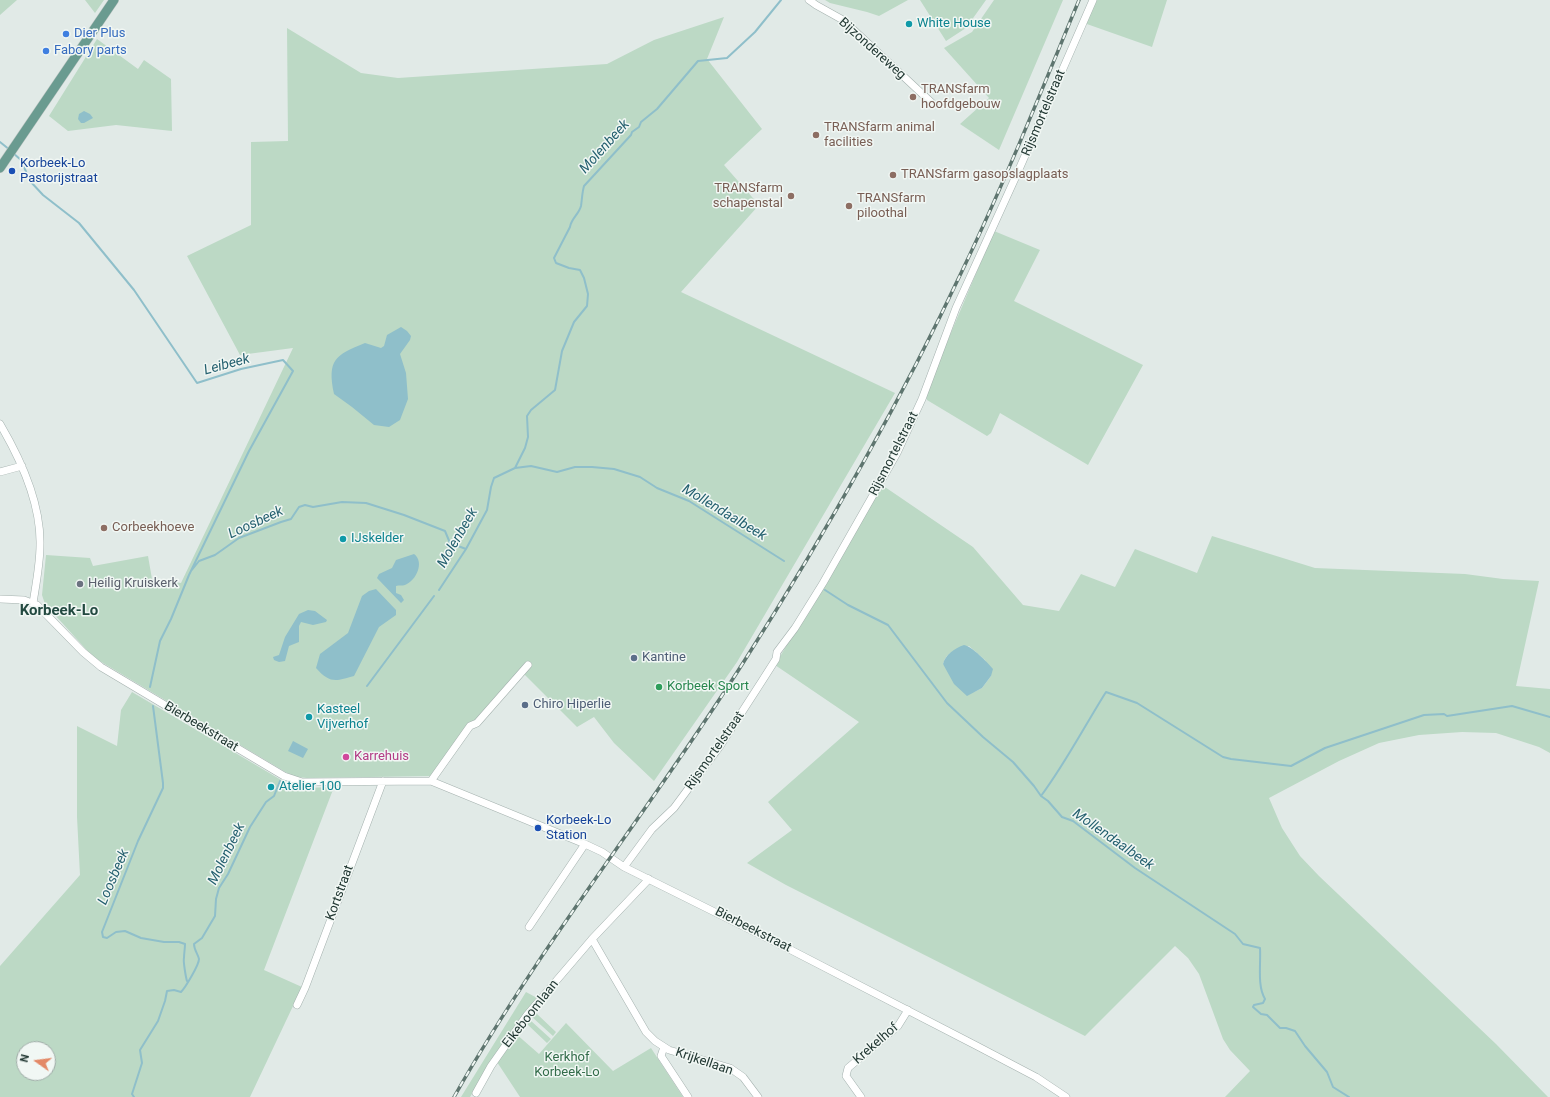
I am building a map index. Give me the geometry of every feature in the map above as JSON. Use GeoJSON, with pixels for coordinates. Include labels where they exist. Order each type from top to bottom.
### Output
{"type":"FeatureCollection","features":[{"type":"Feature","properties":{"kind":"main road"},"geometry":{"type":"LineString","coordinates":[[0,168],[114,0]]}},
{"type":"Feature","properties":{"kind":"street","name":"Bijzondereweg"},"geometry":{"type":"LineString","coordinates":[[809,0],[843,20],[932,102]]}},
{"type":"Feature","properties":{"kind":"street","name":"Rijsmortelstraat"},"geometry":{"type":"LineString","coordinates":[[624,867],[652,829],[674,808],[720,746],[776,659],[777,652],[795,628],[823,583],[897,453],[922,399],[956,308],[1017,174],[1093,0]]}},
{"type":"Feature","properties":{"kind":"street"},"geometry":{"type":"LineString","coordinates":[[0,424],[22,466],[34,505],[40,544],[33,603]]}},
{"type":"Feature","properties":{"kind":"street"},"geometry":{"type":"LineString","coordinates":[[0,472],[22,466]]}},
{"type":"Feature","properties":{"kind":"street","name":"Bierbeekstraat"},"geometry":{"type":"LineString","coordinates":[[0,600],[24,600],[40,607],[83,652],[96,663],[198,726],[284,776],[302,782],[431,781],[585,844],[602,852],[624,867],[791,950],[1036,1077],[1066,1097]]}},
{"type":"Feature","properties":{"kind":"street"},"geometry":{"type":"LineString","coordinates":[[431,781],[470,726],[477,723],[528,665]]}},
{"type":"Feature","properties":{"kind":"street","name":"Kortstraat"},"geometry":{"type":"LineString","coordinates":[[297,1005],[308,981],[382,781]]}},
{"type":"Feature","properties":{"kind":"street"},"geometry":{"type":"LineString","coordinates":[[529,927],[585,844]]}},
{"type":"Feature","properties":{"kind":"street","name":"Eikeboomlaan"},"geometry":{"type":"LineString","coordinates":[[476,1093],[491,1066],[528,1015],[592,940],[649,879]]}},
{"type":"Feature","properties":{"kind":"street"},"geometry":{"type":"LineString","coordinates":[[592,940],[646,1032],[664,1047],[661,1056],[688,1097]]}},
{"type":"Feature","properties":{"kind":"street","name":"Krekelhof"},"geometry":{"type":"LineString","coordinates":[[861,1097],[846,1076],[848,1068],[898,1026],[908,1010]]}},
{"type":"Feature","properties":{"kind":"street","name":"Krijkellaan"},"geometry":{"type":"LineString","coordinates":[[664,1047],[730,1068],[744,1077],[758,1097]]}},
{"type":"Feature","properties":{"kind":"green space"},"geometry":{"type":"Polygon","coordinates":[[[0,0],[17,0],[0,15],[0,0]]]}},
{"type":"Feature","properties":{"kind":"green space"},"geometry":{"type":"Polygon","coordinates":[[[85,0],[104,0],[95,13],[85,0]]]}},
{"type":"Feature","properties":{"kind":"green space"},"geometry":{"type":"Polygon","coordinates":[[[825,0],[908,0],[879,16],[830,3],[825,0]]]}},
{"type":"Feature","properties":{"kind":"green space"},"geometry":{"type":"Polygon","coordinates":[[[920,0],[986,0],[966,28],[946,41],[920,0]]]}},
{"type":"Feature","properties":{"kind":"green space"},"geometry":{"type":"Polygon","coordinates":[[[994,0],[1063,0],[999,150],[960,124],[989,98],[944,48],[972,32],[994,0]]]}},
{"type":"Feature","properties":{"kind":"green space"},"geometry":{"type":"Polygon","coordinates":[[[1095,0],[1167,0],[1152,47],[1084,23],[1095,0]]]}},
{"type":"Feature","properties":{"kind":"green space"},"geometry":{"type":"Polygon","coordinates":[[[724,17],[707,59],[762,129],[724,165],[759,205],[681,292],[895,393],[737,662],[654,781],[614,743],[594,717],[577,727],[520,670],[433,776],[307,778],[296,777],[287,773],[93,657],[45,604],[42,595],[46,555],[90,558],[93,566],[148,556],[152,579],[181,583],[293,348],[240,355],[187,256],[251,225],[251,142],[288,141],[287,28],[361,73],[398,78],[607,64],[654,40],[724,17]]]}},
{"type":"Feature","properties":{"kind":"green space"},"geometry":{"type":"Polygon","coordinates":[[[97,39],[138,69],[144,60],[171,79],[172,131],[116,125],[68,131],[49,116],[97,39]]]}},
{"type":"Feature","properties":{"kind":"green space"},"geometry":{"type":"Polygon","coordinates":[[[994,231],[1040,250],[1014,301],[1143,365],[1088,465],[1000,413],[991,433],[987,436],[927,400],[925,394],[994,231]]]}},
{"type":"Feature","properties":{"kind":"green space"},"geometry":{"type":"Polygon","coordinates":[[[882,485],[973,547],[1023,605],[1059,611],[1081,574],[1115,587],[1135,549],[1197,573],[1212,536],[1315,568],[1465,574],[1503,579],[1539,581],[1516,686],[1550,689],[1550,753],[1539,747],[1496,733],[1462,732],[1419,735],[1379,743],[1339,761],[1269,798],[1282,828],[1300,856],[1319,876],[1496,1044],[1548,1097],[1225,1097],[1250,1071],[1230,1050],[1223,1039],[1199,974],[1188,958],[1175,946],[1085,1036],[786,885],[747,863],[792,830],[768,802],[859,722],[775,665],[882,485]],[[969,646],[949,654],[944,660],[943,664],[974,692],[982,688],[991,676],[985,660],[969,646]]]}},
{"type":"Feature","properties":{"kind":"green space"},"geometry":{"type":"Polygon","coordinates":[[[132,692],[288,784],[304,788],[334,787],[264,970],[302,987],[250,1097],[0,1097],[0,966],[80,875],[77,817],[77,726],[117,746],[121,710],[132,692]]]}},
{"type":"Feature","properties":{"kind":"green space"},"geometry":{"type":"Polygon","coordinates":[[[526,992],[539,999],[490,1065],[470,1097],[461,1097],[526,992]]]}},
{"type":"Feature","properties":{"kind":"green space"},"geometry":{"type":"Polygon","coordinates":[[[536,1013],[556,1032],[553,1036],[532,1017],[536,1013]]]}},
{"type":"Feature","properties":{"kind":"green space"},"geometry":{"type":"Polygon","coordinates":[[[530,1020],[551,1039],[547,1043],[527,1024],[530,1020]]]}},
{"type":"Feature","properties":{"kind":"green space","name":"Kerkhof Korbeek-Lo"},"geometry":{"type":"Polygon","coordinates":[[[566,1023],[613,1071],[651,1048],[683,1097],[520,1097],[497,1062],[515,1033],[539,1054],[566,1023]]]}},
{"type":"Feature","properties":{"kind":"water"},"geometry":{"type":"Polygon","coordinates":[[[84,111],[90,114],[93,118],[81,123],[78,119],[79,114],[84,111]]]}},
{"type":"Feature","properties":{"kind":"water"},"geometry":{"type":"Polygon","coordinates":[[[401,327],[411,336],[410,340],[400,354],[406,373],[408,399],[400,420],[389,427],[374,425],[334,394],[332,383],[333,366],[340,355],[365,343],[381,348],[384,346],[387,335],[401,327]]]}},
{"type":"Feature","properties":{"kind":"water"},"geometry":{"type":"Polygon","coordinates":[[[414,554],[419,562],[416,576],[405,585],[396,586],[396,593],[401,595],[404,600],[401,603],[377,578],[379,574],[392,568],[396,560],[414,554]]]}},
{"type":"Feature","properties":{"kind":"water"},"geometry":{"type":"Polygon","coordinates":[[[376,589],[396,610],[396,615],[379,627],[354,676],[338,680],[325,677],[316,668],[320,654],[348,633],[362,596],[369,591],[376,589]]]}},
{"type":"Feature","properties":{"kind":"water"},"geometry":{"type":"Polygon","coordinates":[[[308,610],[315,611],[327,620],[326,622],[313,625],[301,622],[299,626],[299,642],[289,646],[285,661],[279,662],[274,660],[273,657],[279,655],[285,637],[299,614],[308,610]]]}},
{"type":"Feature","properties":{"kind":"water"},"geometry":{"type":"Polygon","coordinates":[[[964,645],[976,652],[993,669],[991,676],[982,688],[967,696],[954,684],[943,664],[951,652],[964,645]]]}},
{"type":"Feature","properties":{"kind":"water"},"geometry":{"type":"Polygon","coordinates":[[[293,741],[308,749],[303,758],[288,751],[293,741]]]}},
{"type":"Feature","properties":{"kind":"waterway","name":"Molenbeek"},"geometry":{"type":"LineString","coordinates":[[439,590],[466,549],[487,510],[494,478],[515,468],[525,448],[528,437],[527,416],[531,410],[555,390],[562,351],[574,322],[587,306],[588,294],[584,278],[580,270],[556,263],[554,258],[572,221],[580,209],[584,186],[631,135],[632,132],[639,127],[641,122],[657,109],[698,61],[727,58],[755,32],[781,0]]}},
{"type":"Feature","properties":{"kind":"waterway","name":"Leibeek"},"geometry":{"type":"LineString","coordinates":[[0,142],[10,150]]}},
{"type":"Feature","properties":{"kind":"waterway","name":"Leibeek"},"geometry":{"type":"LineString","coordinates":[[13,153],[21,160],[30,181],[43,195],[79,223],[134,290],[197,383],[241,369],[283,360],[293,371],[249,451],[189,575]]}},
{"type":"Feature","properties":{"kind":"waterway","name":"Mollendaalbeek"},"geometry":{"type":"LineString","coordinates":[[515,468],[531,466],[557,472],[575,467],[592,467],[614,469],[640,477],[657,488],[689,501],[784,561]]}},
{"type":"Feature","properties":{"kind":"waterway","name":"Loosbeek"},"geometry":{"type":"LineString","coordinates":[[191,571],[199,561],[215,555],[239,538],[291,519],[299,507],[305,505],[313,507],[342,502],[366,503],[404,515],[445,531],[450,543],[466,549]]}},
{"type":"Feature","properties":{"kind":"waterway","name":"Loosbeek"},"geometry":{"type":"LineString","coordinates":[[150,687],[160,641],[171,619],[189,575]]}},
{"type":"Feature","properties":{"kind":"waterway","name":"Mollendaalbeek"},"geometry":{"type":"LineString","coordinates":[[825,590],[848,605],[888,625],[947,703],[983,737],[1013,762],[1041,796],[1048,801],[1062,817],[1073,821],[1135,868],[1235,934],[1243,944],[1260,948],[1260,981],[1265,999],[1263,1003],[1254,1005],[1253,1007],[1261,1014],[1267,1015],[1280,1028],[1295,1031],[1305,1046],[1327,1072],[1333,1087],[1349,1097]]}},
{"type":"Feature","properties":{"kind":"waterway","name":"Molenbeek"},"geometry":{"type":"LineString","coordinates":[[367,686],[434,596]]}},
{"type":"Feature","properties":{"kind":"waterway"},"geometry":{"type":"LineString","coordinates":[[1041,796],[1050,784],[1106,692],[1137,703],[1223,757],[1291,766],[1325,748],[1424,715],[1444,714],[1447,716],[1512,706],[1550,717]]}},
{"type":"Feature","properties":{"kind":"waterway","name":"Loosbeek"},"geometry":{"type":"LineString","coordinates":[[153,706],[163,788],[138,841],[102,932],[103,937],[107,938],[116,932],[125,931],[141,938],[185,944],[184,962],[187,981]]}},
{"type":"Feature","properties":{"kind":"waterway","name":"Molenbeek"},"geometry":{"type":"LineString","coordinates":[[134,1097],[132,1094],[142,1063],[140,1050],[158,1021],[167,991],[174,990],[181,992],[194,971],[199,959],[194,944],[202,938],[215,916],[216,899],[219,888],[228,874],[250,827],[266,802],[274,796],[280,781]]}},
{"type":"Feature","properties":{"kind":"railway"},"geometry":{"type":"LineString","coordinates":[[454,1097],[522,986],[671,771],[743,663],[803,567],[887,420],[979,236],[1079,0]]}},
{"type":"Feature","properties":{"kind":"place","name":"White House"},"geometry":{"type":"Point","coordinates":[909,24]}},
{"type":"Feature","properties":{"kind":"place","name":"Dier Plus"},"geometry":{"type":"Point","coordinates":[66,34]}},
{"type":"Feature","properties":{"kind":"place","name":"Fabory parts"},"geometry":{"type":"Point","coordinates":[46,51]}},
{"type":"Feature","properties":{"kind":"place","name":"TRANSfarm hoofdgebouw"},"geometry":{"type":"Point","coordinates":[913,97]}},
{"type":"Feature","properties":{"kind":"place","name":"TRANSfarm animal facilities"},"geometry":{"type":"Point","coordinates":[816,135]}},
{"type":"Feature","properties":{"kind":"place","name":"Korbeek-Lo Pastorijstraat"},"geometry":{"type":"Point","coordinates":[12,171]}},
{"type":"Feature","properties":{"kind":"place","name":"TRANSfarm gasopslagplaats"},"geometry":{"type":"Point","coordinates":[893,175]}},
{"type":"Feature","properties":{"kind":"place","name":"TRANSfarm schapenstal"},"geometry":{"type":"Point","coordinates":[791,196]}},
{"type":"Feature","properties":{"kind":"place","name":"TRANSfarm piloothal"},"geometry":{"type":"Point","coordinates":[849,206]}},
{"type":"Feature","properties":{"kind":"place","name":"Corbeekhoeve"},"geometry":{"type":"Point","coordinates":[104,528]}},
{"type":"Feature","properties":{"kind":"place","name":"IJskelder"},"geometry":{"type":"Point","coordinates":[343,539]}},
{"type":"Feature","properties":{"kind":"place","name":"Heilig Kruiskerk"},"geometry":{"type":"Point","coordinates":[80,584]}},
{"type":"Feature","properties":{"kind":"place","name":"Kantine"},"geometry":{"type":"Point","coordinates":[634,658]}},
{"type":"Feature","properties":{"kind":"place","name":"Korbeek Sport"},"geometry":{"type":"Point","coordinates":[659,687]}},
{"type":"Feature","properties":{"kind":"place","name":"Chiro Hiperlie"},"geometry":{"type":"Point","coordinates":[525,705]}},
{"type":"Feature","properties":{"kind":"place","name":"Kasteel Vijverhof"},"geometry":{"type":"Point","coordinates":[309,717]}},
{"type":"Feature","properties":{"kind":"place","name":"Karrehuis"},"geometry":{"type":"Point","coordinates":[346,757]}},
{"type":"Feature","properties":{"kind":"place","name":"Atelier 100"},"geometry":{"type":"Point","coordinates":[271,787]}},
{"type":"Feature","properties":{"kind":"place","name":"Korbeek-Lo Station"},"geometry":{"type":"Point","coordinates":[538,828]}},
{"type":"Feature","properties":{"kind":"district","name":"Korbeek-Lo"},"geometry":{"type":"Point","coordinates":[59,611]}}]}
